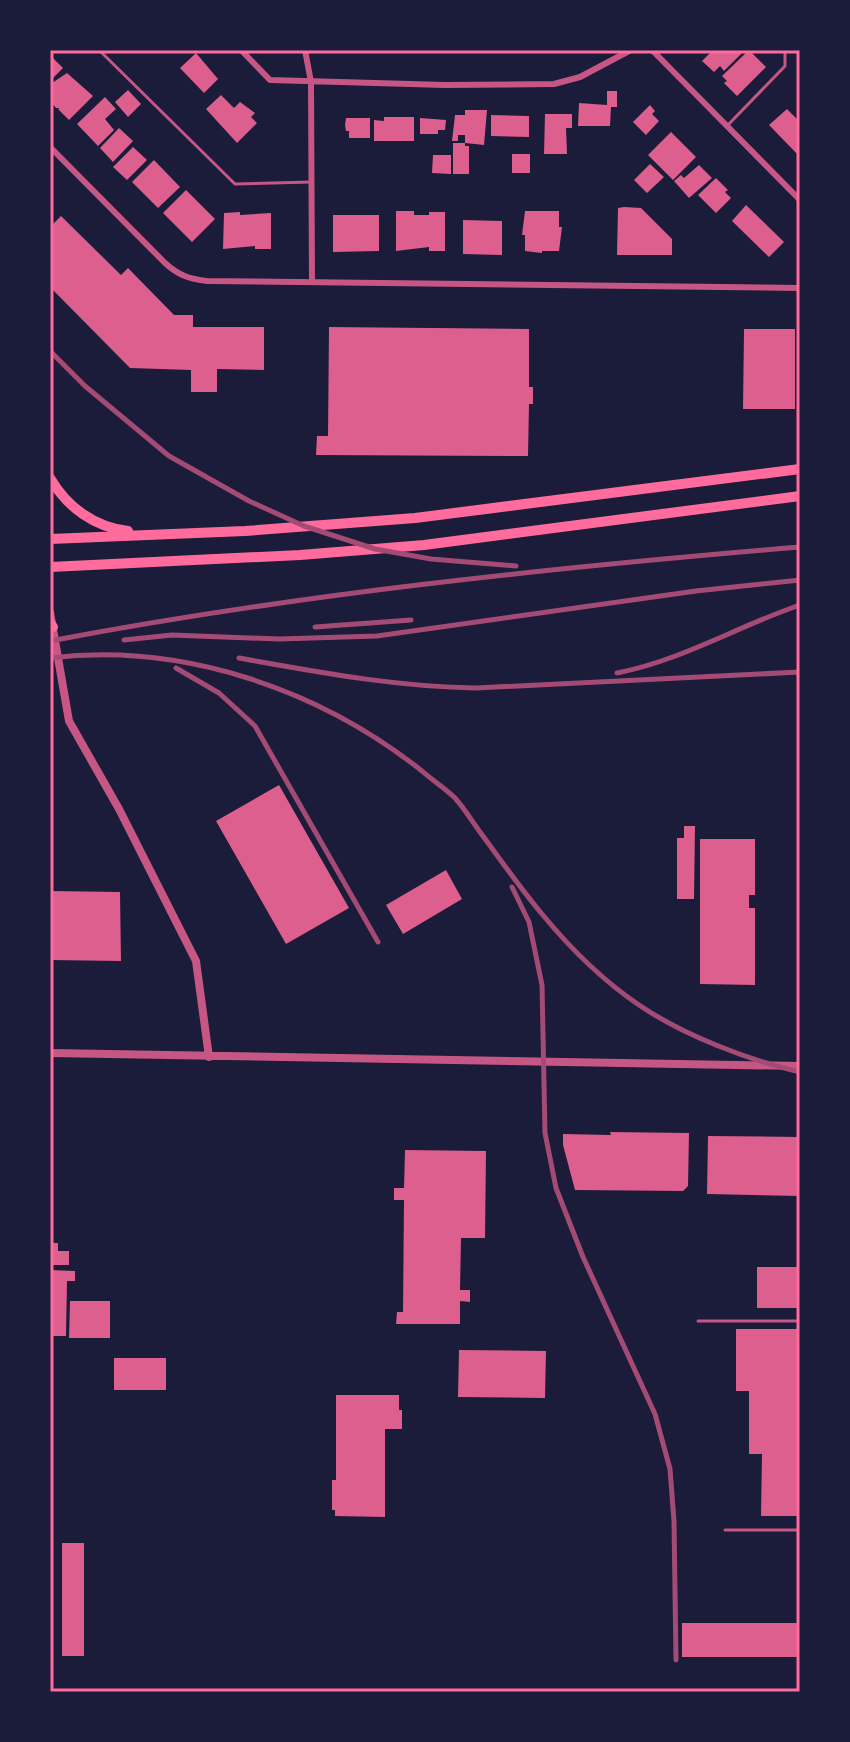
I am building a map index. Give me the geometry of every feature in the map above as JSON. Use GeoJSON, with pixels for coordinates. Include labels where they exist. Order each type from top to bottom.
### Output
{"type":"FeatureCollection","features":[{"type":"Feature","properties":{"kind":"highway"},"geometry":{"type":"LineString","coordinates":[[50,539],[415,518],[800,469]]}},
{"type":"Feature","properties":{"kind":"highway"},"geometry":{"type":"LineString","coordinates":[[50,478],[72,509],[118,530],[154,534]]}},
{"type":"Feature","properties":{"kind":"highway"},"geometry":{"type":"LineString","coordinates":[[50,567],[300,555],[438,544],[800,496]]}},
{"type":"Feature","properties":{"kind":"street"},"geometry":{"type":"LineString","coordinates":[[241,50],[270,80],[554,84],[580,77],[631,50]]}},
{"type":"Feature","properties":{"kind":"street"},"geometry":{"type":"LineString","coordinates":[[305,50],[311,82],[312,282]]}},
{"type":"Feature","properties":{"kind":"street"},"geometry":{"type":"LineString","coordinates":[[652,50],[800,200]]}},
{"type":"Feature","properties":{"kind":"street"},"geometry":{"type":"LineString","coordinates":[[50,147],[176,274],[189,279],[800,288]]}},
{"type":"Feature","properties":{"kind":"street"},"geometry":{"type":"LineString","coordinates":[[50,612],[69,721],[119,809],[196,961],[209,1057]]}},
{"type":"Feature","properties":{"kind":"street"},"geometry":{"type":"LineString","coordinates":[[50,1053],[800,1066]]}},
{"type":"Feature","properties":{"kind":"lane"},"geometry":{"type":"LineString","coordinates":[[99,50],[235,184],[311,182]]}},
{"type":"Feature","properties":{"kind":"lane"},"geometry":{"type":"LineString","coordinates":[[727,126],[785,66],[785,50]]}},
{"type":"Feature","properties":{"kind":"lane"},"geometry":{"type":"LineString","coordinates":[[698,1321],[800,1321]]}},
{"type":"Feature","properties":{"kind":"lane"},"geometry":{"type":"LineString","coordinates":[[725,1530],[800,1530]]}},
{"type":"Feature","properties":{"kind":"building"},"geometry":{"type":"Polygon","coordinates":[[[713,50],[738,50],[742,53],[724,71],[720,66],[714,72],[702,61],[713,50]]]}},
{"type":"Feature","properties":{"kind":"building"},"geometry":{"type":"Polygon","coordinates":[[[749,50],[766,67],[737,96],[724,83],[727,81],[722,76],[749,50]]]}},
{"type":"Feature","properties":{"kind":"building"},"geometry":{"type":"Polygon","coordinates":[[[196,53],[218,79],[204,93],[180,68],[196,53]]]}},
{"type":"Feature","properties":{"kind":"building"},"geometry":{"type":"Polygon","coordinates":[[[50,55],[63,68],[50,81],[50,55]]]}},
{"type":"Feature","properties":{"kind":"building"},"geometry":{"type":"Polygon","coordinates":[[[67,73],[93,96],[69,120],[50,101],[52,83],[67,73]]]}},
{"type":"Feature","properties":{"kind":"building"},"geometry":{"type":"Polygon","coordinates":[[[128,90],[141,104],[128,117],[115,102],[128,90]]]}},
{"type":"Feature","properties":{"kind":"building"},"geometry":{"type":"Polygon","coordinates":[[[607,91],[617,91],[617,107],[611,107],[610,126],[578,126],[579,103],[607,105],[607,91]]]}},
{"type":"Feature","properties":{"kind":"building"},"geometry":{"type":"Polygon","coordinates":[[[221,95],[234,108],[240,102],[255,113],[251,117],[257,123],[237,143],[206,109],[221,95]]]}},
{"type":"Feature","properties":{"kind":"building"},"geometry":{"type":"Polygon","coordinates":[[[105,97],[116,109],[105,119],[114,130],[98,146],[77,124],[105,97]]]}},
{"type":"Feature","properties":{"kind":"building"},"geometry":{"type":"Polygon","coordinates":[[[650,105],[655,111],[652,114],[659,121],[646,135],[633,122],[650,105]]]}},
{"type":"Feature","properties":{"kind":"building"},"geometry":{"type":"Polygon","coordinates":[[[787,109],[800,122],[800,157],[769,125],[787,109]]]}},
{"type":"Feature","properties":{"kind":"building"},"geometry":{"type":"Polygon","coordinates":[[[465,110],[487,110],[484,145],[465,143],[465,135],[458,135],[458,141],[452,141],[455,115],[465,115],[465,110]]]}},
{"type":"Feature","properties":{"kind":"building"},"geometry":{"type":"Polygon","coordinates":[[[545,114],[572,114],[572,128],[566,128],[567,154],[544,154],[545,114]]]}},
{"type":"Feature","properties":{"kind":"building"},"geometry":{"type":"Polygon","coordinates":[[[491,115],[529,116],[529,137],[491,136],[491,115]]]}},
{"type":"Feature","properties":{"kind":"building"},"geometry":{"type":"Polygon","coordinates":[[[384,117],[414,117],[414,141],[374,141],[374,120],[384,121],[384,117]]]}},
{"type":"Feature","properties":{"kind":"building"},"geometry":{"type":"Polygon","coordinates":[[[346,118],[370,118],[370,138],[349,138],[346,118]]]}},
{"type":"Feature","properties":{"kind":"building"},"geometry":{"type":"Polygon","coordinates":[[[420,118],[446,120],[445,130],[438,130],[438,134],[420,134],[420,118]]]}},
{"type":"Feature","properties":{"kind":"building"},"geometry":{"type":"Polygon","coordinates":[[[119,128],[133,141],[113,162],[100,148],[119,128]]]}},
{"type":"Feature","properties":{"kind":"building"},"geometry":{"type":"Polygon","coordinates":[[[671,132],[696,157],[673,180],[648,155],[671,132]]]}},
{"type":"Feature","properties":{"kind":"building"},"geometry":{"type":"Polygon","coordinates":[[[453,143],[469,146],[469,174],[453,174],[453,143]]]}},
{"type":"Feature","properties":{"kind":"building"},"geometry":{"type":"Polygon","coordinates":[[[133,147],[147,160],[127,180],[113,167],[133,147]]]}},
{"type":"Feature","properties":{"kind":"building"},"geometry":{"type":"Polygon","coordinates":[[[512,154],[530,154],[530,173],[512,173],[512,154]]]}},
{"type":"Feature","properties":{"kind":"building"},"geometry":{"type":"Polygon","coordinates":[[[433,155],[451,155],[451,174],[432,173],[433,155]]]}},
{"type":"Feature","properties":{"kind":"building"},"geometry":{"type":"Polygon","coordinates":[[[154,160],[180,187],[158,208],[132,182],[154,160]]]}},
{"type":"Feature","properties":{"kind":"building"},"geometry":{"type":"Polygon","coordinates":[[[650,164],[664,177],[647,193],[634,180],[650,164]]]}},
{"type":"Feature","properties":{"kind":"building"},"geometry":{"type":"Polygon","coordinates":[[[699,165],[712,178],[689,198],[674,181],[681,175],[684,178],[699,165]]]}},
{"type":"Feature","properties":{"kind":"building"},"geometry":{"type":"Polygon","coordinates":[[[716,178],[731,198],[716,213],[698,195],[716,178]]]}},
{"type":"Feature","properties":{"kind":"building"},"geometry":{"type":"Polygon","coordinates":[[[186,190],[215,219],[192,242],[163,213],[186,190]]]}},
{"type":"Feature","properties":{"kind":"building"},"geometry":{"type":"Polygon","coordinates":[[[746,205],[784,242],[769,257],[732,221],[746,205]]]}},
{"type":"Feature","properties":{"kind":"building"},"geometry":{"type":"Polygon","coordinates":[[[618,208],[641,208],[672,239],[672,255],[617,255],[618,208]]]}},
{"type":"Feature","properties":{"kind":"building"},"geometry":{"type":"Polygon","coordinates":[[[396,211],[414,211],[414,215],[445,212],[445,251],[429,251],[429,247],[396,251],[396,211]]]}},
{"type":"Feature","properties":{"kind":"building"},"geometry":{"type":"Polygon","coordinates":[[[525,211],[559,211],[559,227],[562,227],[559,251],[525,251],[525,235],[522,235],[525,211]]]}},
{"type":"Feature","properties":{"kind":"building"},"geometry":{"type":"Polygon","coordinates":[[[240,212],[240,215],[271,213],[271,249],[255,249],[255,246],[223,249],[224,213],[240,212]]]}},
{"type":"Feature","properties":{"kind":"building"},"geometry":{"type":"Polygon","coordinates":[[[333,215],[379,215],[379,251],[333,252],[333,215]]]}},
{"type":"Feature","properties":{"kind":"building"},"geometry":{"type":"Polygon","coordinates":[[[61,216],[121,275],[128,268],[174,315],[193,315],[193,327],[264,327],[264,370],[217,369],[217,392],[191,392],[191,370],[130,368],[50,287],[50,227],[61,216]]]}},
{"type":"Feature","properties":{"kind":"building"},"geometry":{"type":"Polygon","coordinates":[[[463,220],[502,221],[502,255],[463,254],[463,220]]]}},
{"type":"Feature","properties":{"kind":"building"},"geometry":{"type":"Polygon","coordinates":[[[329,327],[529,329],[529,387],[533,387],[533,404],[529,404],[528,456],[316,455],[317,436],[328,436],[329,327]]]}},
{"type":"Feature","properties":{"kind":"building"},"geometry":{"type":"Polygon","coordinates":[[[744,329],[795,329],[795,409],[743,409],[744,329]]]}},
{"type":"Feature","properties":{"kind":"building"},"geometry":{"type":"Polygon","coordinates":[[[279,785],[349,908],[286,944],[216,821],[279,785]]]}},
{"type":"Feature","properties":{"kind":"building"},"geometry":{"type":"Polygon","coordinates":[[[684,826],[695,826],[694,899],[677,899],[677,838],[684,838],[684,826]]]}},
{"type":"Feature","properties":{"kind":"building"},"geometry":{"type":"Polygon","coordinates":[[[700,839],[755,839],[755,895],[749,895],[749,908],[755,908],[755,985],[700,984],[700,839]]]}},
{"type":"Feature","properties":{"kind":"building"},"geometry":{"type":"Polygon","coordinates":[[[446,870],[462,899],[403,934],[386,905],[446,870]]]}},
{"type":"Feature","properties":{"kind":"building"},"geometry":{"type":"Polygon","coordinates":[[[50,891],[120,892],[121,961],[50,960],[50,891]]]}},
{"type":"Feature","properties":{"kind":"building"},"geometry":{"type":"Polygon","coordinates":[[[610,1132],[689,1133],[688,1186],[683,1191],[575,1190],[563,1134],[611,1135],[610,1132]]]}},
{"type":"Feature","properties":{"kind":"building"},"geometry":{"type":"Polygon","coordinates":[[[708,1136],[800,1137],[800,1196],[707,1194],[708,1136]]]}},
{"type":"Feature","properties":{"kind":"building"},"geometry":{"type":"Polygon","coordinates":[[[405,1150],[486,1151],[485,1238],[461,1238],[460,1290],[470,1290],[470,1302],[460,1301],[460,1324],[396,1324],[397,1312],[403,1312],[404,1200],[394,1200],[394,1188],[404,1188],[405,1150]]]}},
{"type":"Feature","properties":{"kind":"building"},"geometry":{"type":"Polygon","coordinates":[[[50,1243],[58,1243],[58,1251],[69,1251],[69,1265],[50,1265],[50,1243]]]}},
{"type":"Feature","properties":{"kind":"building"},"geometry":{"type":"Polygon","coordinates":[[[757,1267],[800,1267],[800,1308],[757,1308],[757,1267]]]}},
{"type":"Feature","properties":{"kind":"building"},"geometry":{"type":"Polygon","coordinates":[[[50,1270],[75,1271],[75,1281],[67,1281],[66,1336],[50,1336],[50,1270]]]}},
{"type":"Feature","properties":{"kind":"building"},"geometry":{"type":"Polygon","coordinates":[[[70,1301],[110,1301],[110,1338],[69,1338],[70,1301]]]}},
{"type":"Feature","properties":{"kind":"building"},"geometry":{"type":"Polygon","coordinates":[[[736,1329],[800,1329],[800,1516],[761,1516],[762,1454],[749,1454],[749,1391],[736,1391],[736,1329]]]}},
{"type":"Feature","properties":{"kind":"building"},"geometry":{"type":"Polygon","coordinates":[[[459,1350],[546,1351],[545,1398],[458,1397],[459,1350]]]}},
{"type":"Feature","properties":{"kind":"building"},"geometry":{"type":"Polygon","coordinates":[[[114,1358],[166,1358],[166,1390],[114,1390],[114,1358]]]}},
{"type":"Feature","properties":{"kind":"building"},"geometry":{"type":"Polygon","coordinates":[[[336,1395],[399,1395],[402,1429],[385,1429],[385,1517],[335,1516],[335,1510],[332,1510],[332,1480],[336,1480],[336,1395]]]}},
{"type":"Feature","properties":{"kind":"building"},"geometry":{"type":"Polygon","coordinates":[[[62,1543],[84,1543],[84,1656],[62,1656],[62,1543]]]}},
{"type":"Feature","properties":{"kind":"building"},"geometry":{"type":"Polygon","coordinates":[[[682,1623],[800,1623],[800,1657],[682,1657],[682,1623]]]}},
{"type":"Feature","properties":{"kind":"railway"},"geometry":{"type":"LineString","coordinates":[[50,351],[85,386],[169,456],[249,501],[304,526],[375,549],[431,559],[516,566]]}},
{"type":"Feature","properties":{"kind":"railway"},"geometry":{"type":"LineString","coordinates":[[50,641],[237,609],[424,584],[800,547]]}},
{"type":"Feature","properties":{"kind":"railway"},"geometry":{"type":"LineString","coordinates":[[124,640],[172,635],[279,639],[377,636],[696,591],[800,580]]}},
{"type":"Feature","properties":{"kind":"railway"},"geometry":{"type":"LineString","coordinates":[[617,673],[665,660],[800,605]]}},
{"type":"Feature","properties":{"kind":"railway"},"geometry":{"type":"LineString","coordinates":[[315,627],[411,620]]}},
{"type":"Feature","properties":{"kind":"railway"},"geometry":{"type":"LineString","coordinates":[[50,658],[100,655],[149,657],[199,665],[294,695],[339,716],[382,742],[455,798],[553,927],[612,985],[656,1016],[696,1036],[759,1061],[800,1072]]}},
{"type":"Feature","properties":{"kind":"railway"},"geometry":{"type":"LineString","coordinates":[[239,658],[387,682],[476,688],[800,672]]}},
{"type":"Feature","properties":{"kind":"railway"},"geometry":{"type":"LineString","coordinates":[[176,668],[219,693],[255,726],[378,942]]}},
{"type":"Feature","properties":{"kind":"railway"},"geometry":{"type":"LineString","coordinates":[[512,887],[529,922],[542,985],[545,1133],[556,1188],[583,1257],[655,1414],[670,1469],[676,1660]]}}]}
